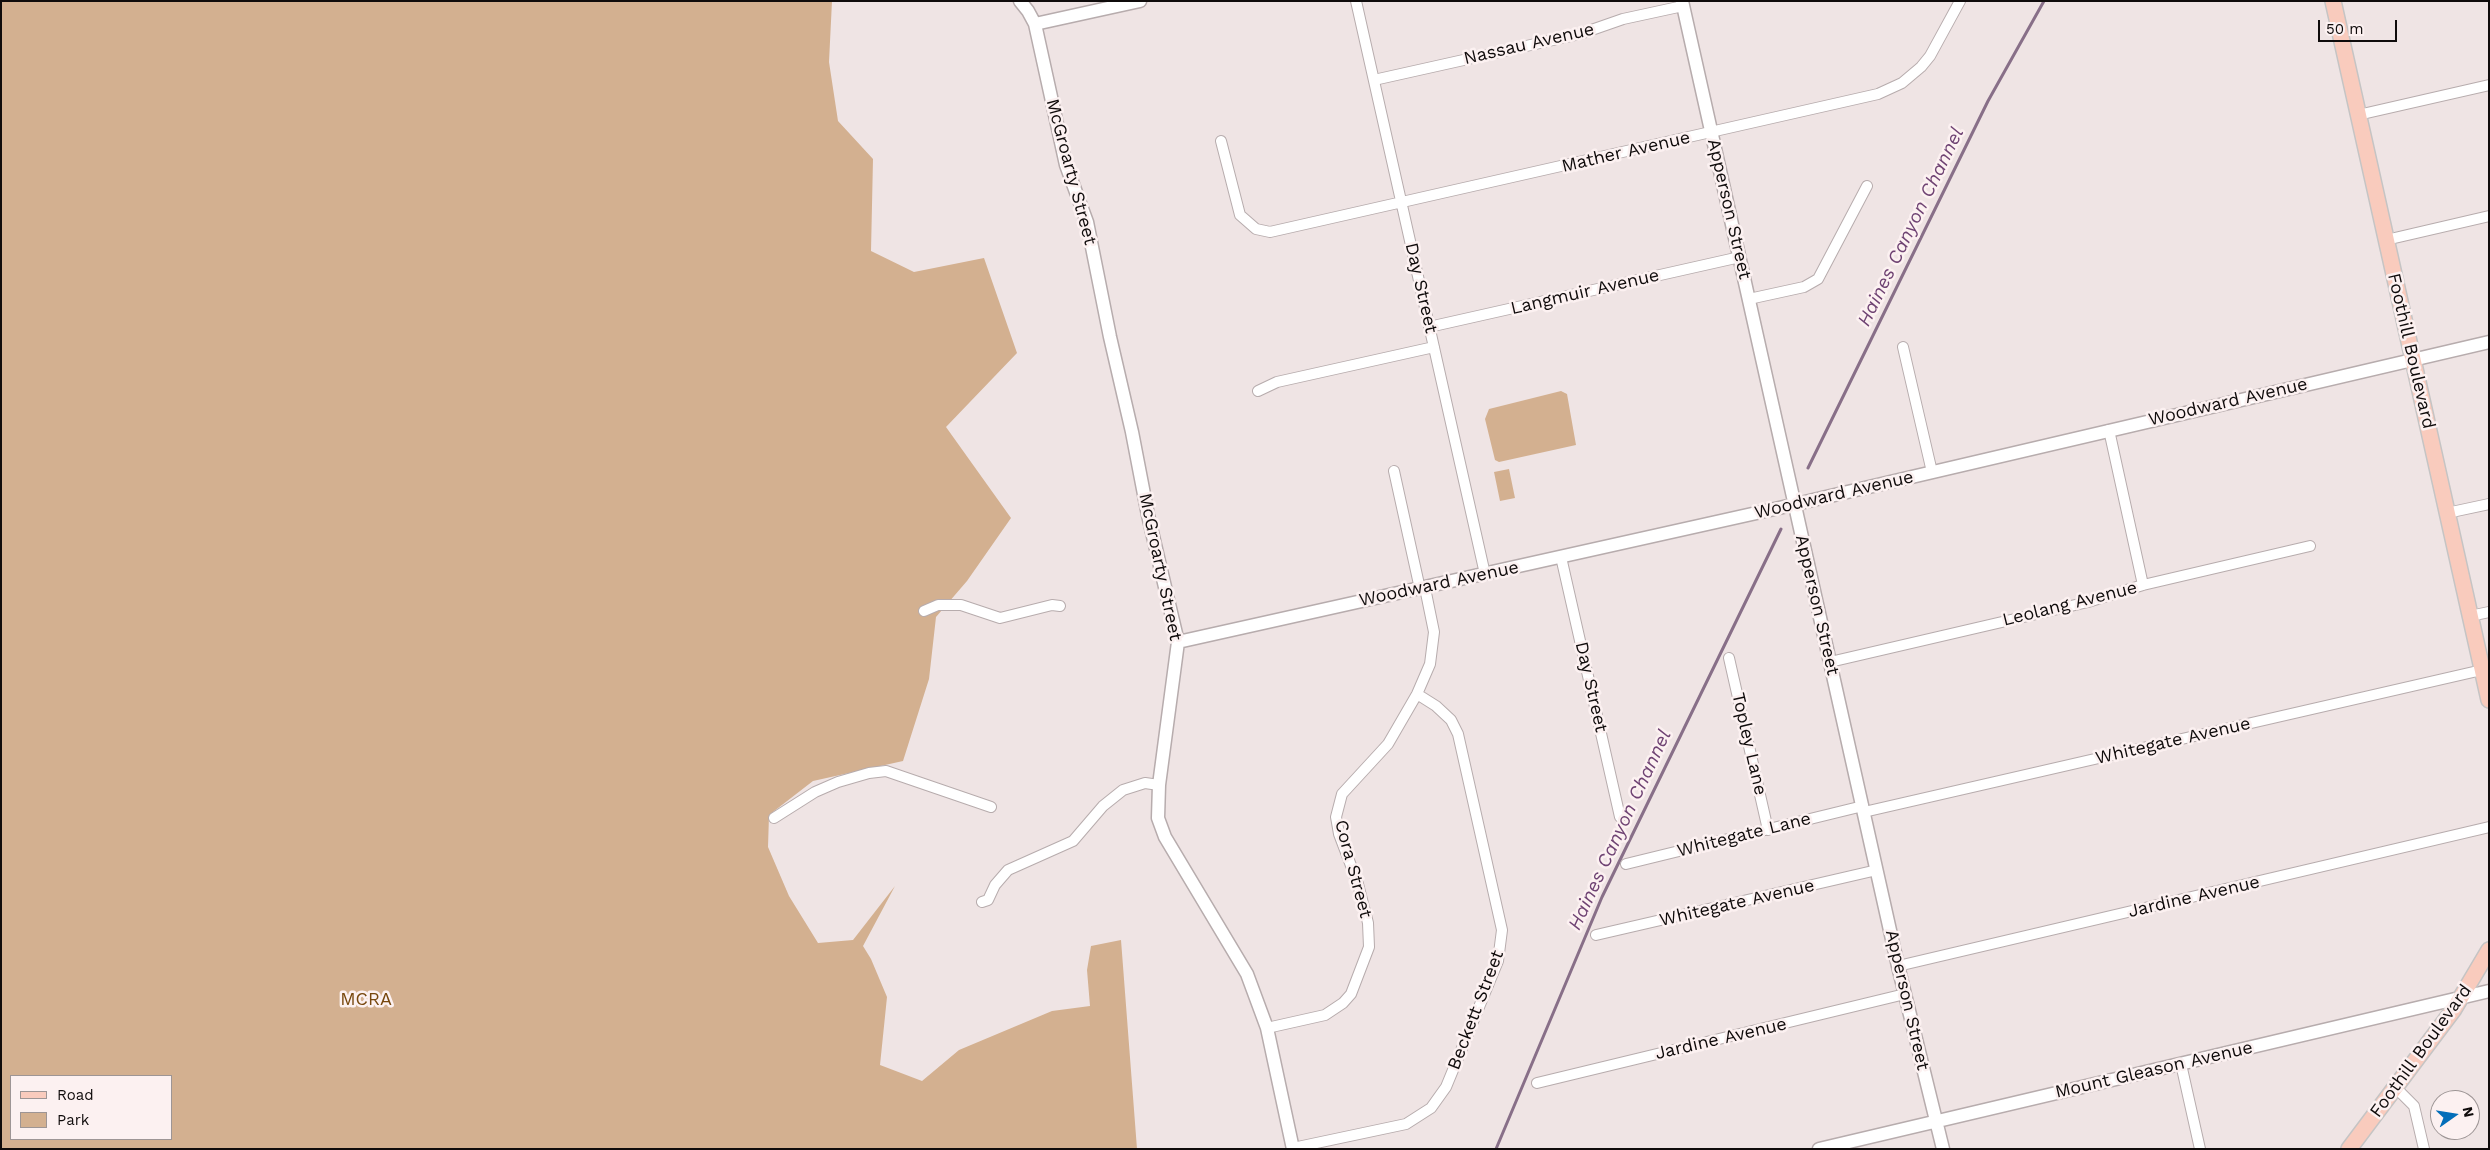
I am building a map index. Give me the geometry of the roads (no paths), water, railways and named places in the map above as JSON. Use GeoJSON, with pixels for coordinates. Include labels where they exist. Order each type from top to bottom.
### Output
{"type":"FeatureCollection","features":[{"type":"Feature","properties":{"kind":"main road","name":"Foothill Boulevard"},"geometry":{"type":"LineString","coordinates":[[2333,1],[2489,700]]}},
{"type":"Feature","properties":{"kind":"main road","name":"Foothill Boulevard"},"geometry":{"type":"LineString","coordinates":[[2349,1149],[2462,997],[2489,950]]}},
{"type":"Feature","properties":{"kind":"street","name":"McGroarty Street"},"geometry":{"type":"LineString","coordinates":[[1020,1],[1035,24],[1066,165],[1087,222],[1104,310],[1134,440],[1148,515],[1178,642],[1159,785],[1158,812],[1165,837],[1247,974],[1267,1028],[1293,1149]]}},
{"type":"Feature","properties":{"kind":"street"},"geometry":{"type":"LineString","coordinates":[[1035,24],[1140,1]]}},
{"type":"Feature","properties":{"kind":"street","name":"Day Street"},"geometry":{"type":"LineString","coordinates":[[1356,1],[1485,574]]}},
{"type":"Feature","properties":{"kind":"street","name":"Mather Avenue"},"geometry":{"type":"LineString","coordinates":[[1222,141],[1236,206],[1240,215],[1262,232],[1270,232],[1712,132],[1890,89],[1912,76],[1930,56],[1960,1]]}},
{"type":"Feature","properties":{"kind":"street","name":"Nassau Avenue"},"geometry":{"type":"LineString","coordinates":[[1374,80],[1580,34],[1623,19],[1683,3]]}},
{"type":"Feature","properties":{"kind":"street","name":"Apperson Street"},"geometry":{"type":"LineString","coordinates":[[1683,3],[1898,966],[1942,1149]]}},
{"type":"Feature","properties":{"kind":"street"},"geometry":{"type":"LineString","coordinates":[[2358,115],[2489,85]]}},
{"type":"Feature","properties":{"kind":"street"},"geometry":{"type":"LineString","coordinates":[[1750,299],[1808,286],[1818,279],[1866,186]]}},
{"type":"Feature","properties":{"kind":"street"},"geometry":{"type":"LineString","coordinates":[[2386,240],[2489,216]]}},
{"type":"Feature","properties":{"kind":"street","name":"Langmuir Avenue"},"geometry":{"type":"LineString","coordinates":[[1430,327],[1740,257]]}},
{"type":"Feature","properties":{"kind":"street","name":"Woodward Avenue"},"geometry":{"type":"LineString","coordinates":[[1178,642],[1795,504],[2489,342]]}},
{"type":"Feature","properties":{"kind":"street"},"geometry":{"type":"LineString","coordinates":[[1258,391],[1277,382],[1434,347]]}},
{"type":"Feature","properties":{"kind":"street"},"geometry":{"type":"LineString","coordinates":[[1903,347],[1932,472]]}},
{"type":"Feature","properties":{"kind":"street"},"geometry":{"type":"LineString","coordinates":[[2109,430],[2142,585]]}},
{"type":"Feature","properties":{"kind":"street","name":"Cora Street"},"geometry":{"type":"LineString","coordinates":[[1267,1028],[1325,1015],[1343,1003],[1351,994],[1369,947],[1370,936],[1358,884],[1339,834],[1336,817],[1345,791],[1388,744],[1417,694],[1430,664],[1434,644],[1433,622],[1394,471]]}},
{"type":"Feature","properties":{"kind":"street"},"geometry":{"type":"LineString","coordinates":[[2447,514],[2489,504]]}},
{"type":"Feature","properties":{"kind":"street","name":"Leolang Avenue"},"geometry":{"type":"LineString","coordinates":[[1830,662],[2088,602],[2142,585],[2310,546]]}},
{"type":"Feature","properties":{"kind":"street","name":"Day Street"},"geometry":{"type":"LineString","coordinates":[[1561,557],[1620,817]]}},
{"type":"Feature","properties":{"kind":"street"},"geometry":{"type":"LineString","coordinates":[[924,611],[946,604],[961,606],[1000,618],[1052,605],[1060,606]]}},
{"type":"Feature","properties":{"kind":"street"},"geometry":{"type":"LineString","coordinates":[[2470,616],[2489,612]]}},
{"type":"Feature","properties":{"kind":"street","name":"Topley Lane"},"geometry":{"type":"LineString","coordinates":[[1729,658],[1768,830]]}},
{"type":"Feature","properties":{"kind":"street","name":"Whitegate Avenue"},"geometry":{"type":"LineString","coordinates":[[1864,809],[2482,670]]}},
{"type":"Feature","properties":{"kind":"street","name":"Beckett Street"},"geometry":{"type":"LineString","coordinates":[[1293,1149],[1406,1124],[1431,1108],[1446,1087],[1498,961],[1502,930],[1458,734],[1451,720],[1436,706],[1417,694]]}},
{"type":"Feature","properties":{"kind":"street"},"geometry":{"type":"LineString","coordinates":[[774,818],[816,792],[838,782],[869,773],[886,771],[991,807]]}},
{"type":"Feature","properties":{"kind":"street"},"geometry":{"type":"LineString","coordinates":[[982,902],[988,900],[995,885],[1008,870],[1073,840],[1103,806],[1123,790],[1139,784],[1159,785]]}},
{"type":"Feature","properties":{"kind":"street","name":"Whitegate Lane"},"geometry":{"type":"LineString","coordinates":[[1626,864],[1864,809]]}},
{"type":"Feature","properties":{"kind":"street","name":"Jardine Avenue"},"geometry":{"type":"LineString","coordinates":[[1898,966],[2489,827]]}},
{"type":"Feature","properties":{"kind":"street","name":"Whitegate Avenue"},"geometry":{"type":"LineString","coordinates":[[1596,935],[1877,870]]}},
{"type":"Feature","properties":{"kind":"street","name":"Mount Gleason Avenue"},"geometry":{"type":"LineString","coordinates":[[1819,1149],[2489,991]]}},
{"type":"Feature","properties":{"kind":"street","name":"Jardine Avenue"},"geometry":{"type":"LineString","coordinates":[[1537,1083],[1905,994]]}},
{"type":"Feature","properties":{"kind":"street"},"geometry":{"type":"LineString","coordinates":[[2181,1064],[2200,1149]]}},
{"type":"Feature","properties":{"kind":"street"},"geometry":{"type":"LineString","coordinates":[[2396,1088],[2414,1106],[2424,1149]]}},
{"type":"Feature","properties":{"kind":"waterway","name":"Haines Canyon Channel"},"geometry":{"type":"LineString","coordinates":[[1808,468],[1988,101],[2044,1]]}},
{"type":"Feature","properties":{"kind":"waterway","name":"Haines Canyon Channel"},"geometry":{"type":"LineString","coordinates":[[1496,1149],[1602,897],[1781,529]]}},
{"type":"Feature","properties":{"kind":"park label","name":"MCRA"},"geometry":{"type":"Point","coordinates":[366,1000]}}]}
